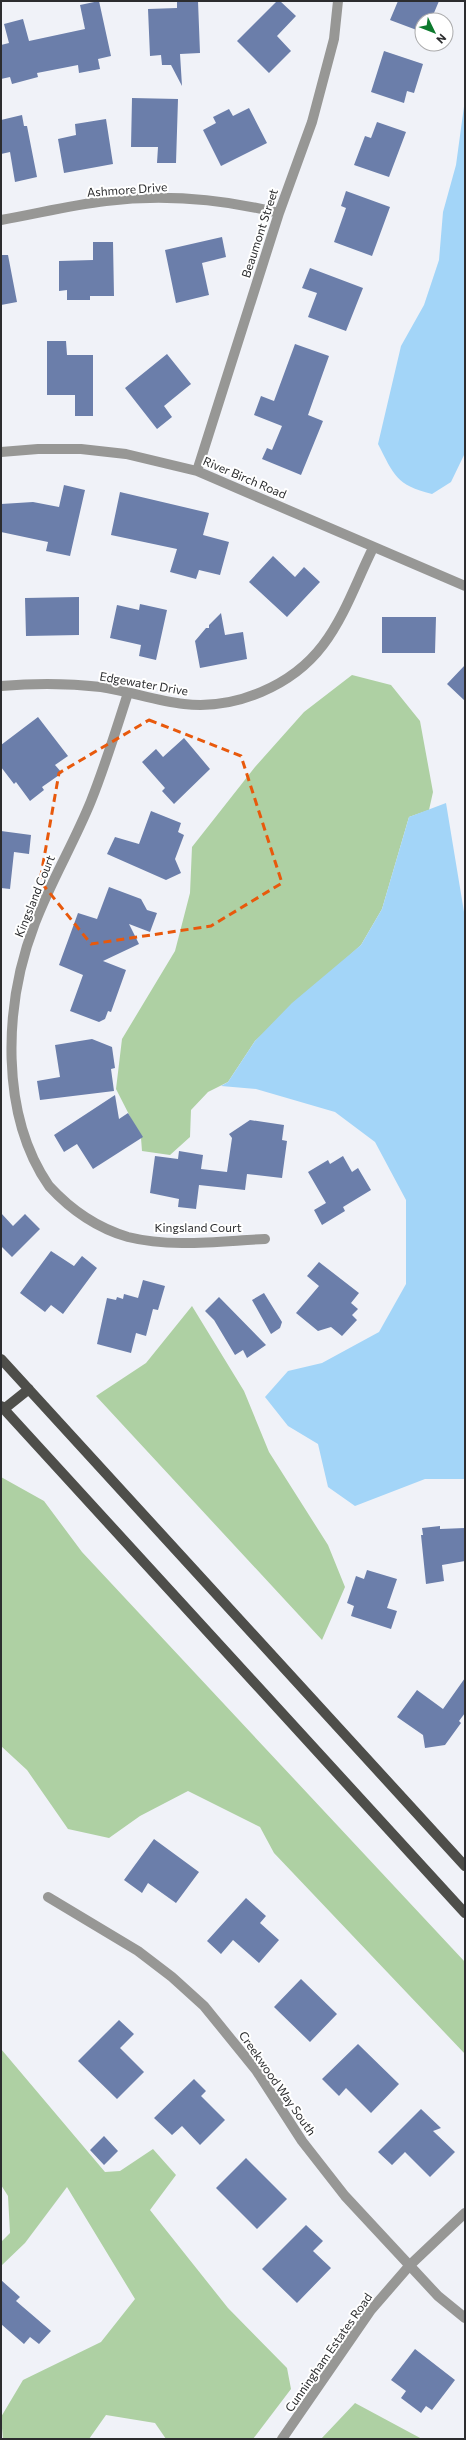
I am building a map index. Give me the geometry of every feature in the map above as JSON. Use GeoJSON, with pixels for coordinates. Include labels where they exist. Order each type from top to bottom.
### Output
{"type":"FeatureCollection","features":[{"type":"Feature","properties":{"kind":"main road"},"geometry":{"type":"LineString","coordinates":[[1,1359],[465,1866]]}},
{"type":"Feature","properties":{"kind":"main road"},"geometry":{"type":"LineString","coordinates":[[29,1389],[3,1407],[465,1913]]}},
{"type":"Feature","properties":{"kind":"street","name":"Beaumont Street"},"geometry":{"type":"LineString","coordinates":[[197,471],[278,213],[312,122],[334,39],[338,1]]}},
{"type":"Feature","properties":{"kind":"street","name":"Ashmore Drive"},"geometry":{"type":"LineString","coordinates":[[1,220],[106,201],[163,197],[238,203],[278,213]]}},
{"type":"Feature","properties":{"kind":"street","name":"River Birch Road"},"geometry":{"type":"LineString","coordinates":[[1,452],[38,449],[89,450],[126,454],[197,471],[373,548],[465,586]]}},
{"type":"Feature","properties":{"kind":"street","name":"Edgewater Drive"},"geometry":{"type":"LineString","coordinates":[[1,686],[66,683],[184,704],[208,705],[231,702],[258,694],[282,681],[304,665],[322,645],[338,622],[373,548]]}},
{"type":"Feature","properties":{"kind":"street","name":"Kingsland Court"},"geometry":{"type":"LineString","coordinates":[[128,693],[110,750],[90,803],[34,923],[21,967],[5,1049],[4,1078],[8,1108],[17,1137],[42,1178],[80,1214],[103,1227],[128,1237],[160,1242],[265,1239]]}},
{"type":"Feature","properties":{"kind":"street","name":"Creekwood Way South"},"geometry":{"type":"LineString","coordinates":[[48,1897],[138,1951],[172,1977],[204,2006],[256,2070],[302,2141],[345,2196],[438,2296],[465,2318]]}},
{"type":"Feature","properties":{"kind":"street","name":"Cunningham Estates Road"},"geometry":{"type":"LineString","coordinates":[[282,2439],[357,2329],[410,2265],[465,2212]]}},
{"type":"Feature","properties":{"kind":"highlighted area"},"geometry":{"type":"Polygon","coordinates":[[[149,720],[241,756],[282,883],[211,926],[91,944],[40,881],[59,773],[149,720]]]}},
{"type":"Feature","properties":{"kind":"green space"},"geometry":{"type":"Polygon","coordinates":[[[352,675],[391,685],[420,721],[433,792],[429,810],[409,817],[382,909],[361,945],[255,1041],[228,1082],[208,1092],[191,1110],[190,1137],[170,1155],[142,1151],[141,1138],[116,1089],[122,1039],[175,951],[190,893],[192,847],[255,767],[304,712],[352,675]]]}},
{"type":"Feature","properties":{"kind":"green space"},"geometry":{"type":"Polygon","coordinates":[[[192,1306],[244,1391],[269,1452],[328,1545],[345,1587],[322,1640],[96,1396],[146,1363],[192,1306]]]}},
{"type":"Feature","properties":{"kind":"green space"},"geometry":{"type":"Polygon","coordinates":[[[1,1477],[44,1501],[82,1552],[465,1962],[465,2054],[274,1853],[260,1827],[188,1791],[140,1816],[109,1838],[68,1829],[27,1770],[1,1746],[1,1477]]]}},
{"type":"Feature","properties":{"kind":"green space"},"geometry":{"type":"Polygon","coordinates":[[[1,2049],[105,2172],[120,2171],[153,2149],[176,2175],[150,2210],[228,2308],[287,2368],[291,2389],[253,2439],[166,2439],[155,2423],[106,2415],[89,2439],[3,2439],[1,2417],[23,2380],[101,2342],[135,2299],[67,2187],[25,2243],[1,2266],[1,2242],[10,2233],[8,2196],[1,2185],[1,2049]]]}},
{"type":"Feature","properties":{"kind":"green space"},"geometry":{"type":"Polygon","coordinates":[[[355,2403],[422,2439],[321,2439],[355,2403]]]}},
{"type":"Feature","properties":{"kind":"water"},"geometry":{"type":"Polygon","coordinates":[[[465,99],[465,453],[451,482],[432,494],[420,491],[403,482],[388,464],[378,444],[401,346],[424,305],[439,260],[443,212],[456,165],[465,99]]]}},
{"type":"Feature","properties":{"kind":"water"},"geometry":{"type":"Polygon","coordinates":[[[446,803],[465,918],[465,1479],[425,1479],[355,1506],[328,1487],[318,1444],[288,1426],[265,1397],[288,1371],[322,1363],[379,1332],[406,1284],[406,1200],[375,1142],[335,1112],[256,1089],[221,1086],[228,1082],[255,1041],[292,1003],[361,945],[382,909],[409,817],[446,803]]]}},
{"type":"Feature","properties":{"kind":"building"},"geometry":{"type":"Polygon","coordinates":[[[99,1],[111,56],[98,59],[100,69],[79,73],[78,65],[37,73],[38,77],[12,84],[10,77],[1,79],[1,45],[9,43],[4,24],[23,19],[29,41],[85,29],[80,5],[99,1]]]}},
{"type":"Feature","properties":{"kind":"building"},"geometry":{"type":"Polygon","coordinates":[[[177,1],[198,1],[200,53],[180,54],[182,86],[171,65],[162,65],[161,55],[150,56],[148,9],[177,8],[177,1]]]}},
{"type":"Feature","properties":{"kind":"building"},"geometry":{"type":"Polygon","coordinates":[[[277,1],[280,1],[296,16],[277,36],[291,51],[269,73],[237,41],[277,1]]]}},
{"type":"Feature","properties":{"kind":"building"},"geometry":{"type":"Polygon","coordinates":[[[398,1],[439,1],[434,12],[414,12],[414,29],[390,20],[398,1]]]}},
{"type":"Feature","properties":{"kind":"building"},"geometry":{"type":"Polygon","coordinates":[[[384,51],[423,64],[414,93],[407,91],[404,103],[371,92],[384,51]]]}},
{"type":"Feature","properties":{"kind":"building"},"geometry":{"type":"Polygon","coordinates":[[[132,98],[178,99],[176,163],[157,163],[158,147],[131,147],[132,98]]]}},
{"type":"Feature","properties":{"kind":"building"},"geometry":{"type":"Polygon","coordinates":[[[249,108],[267,143],[221,166],[203,130],[216,123],[213,117],[229,109],[233,116],[249,108]]]}},
{"type":"Feature","properties":{"kind":"building"},"geometry":{"type":"Polygon","coordinates":[[[22,115],[24,126],[27,126],[37,177],[15,182],[10,152],[1,154],[1,120],[22,115]]]}},
{"type":"Feature","properties":{"kind":"building"},"geometry":{"type":"Polygon","coordinates":[[[106,119],[113,164],[64,173],[58,139],[76,135],[75,124],[106,119]]]}},
{"type":"Feature","properties":{"kind":"building"},"geometry":{"type":"Polygon","coordinates":[[[377,122],[406,132],[389,177],[354,165],[365,136],[371,138],[377,122]]]}},
{"type":"Feature","properties":{"kind":"building"},"geometry":{"type":"Polygon","coordinates":[[[346,191],[390,207],[372,256],[334,242],[346,208],[341,206],[346,191]]]}},
{"type":"Feature","properties":{"kind":"building"},"geometry":{"type":"Polygon","coordinates":[[[222,237],[226,257],[202,263],[209,295],[176,303],[165,250],[222,237]]]}},
{"type":"Feature","properties":{"kind":"building"},"geometry":{"type":"Polygon","coordinates":[[[93,242],[113,242],[114,296],[90,296],[90,300],[67,300],[67,290],[59,291],[59,261],[93,260],[93,242]]]}},
{"type":"Feature","properties":{"kind":"building"},"geometry":{"type":"Polygon","coordinates":[[[1,255],[8,255],[17,302],[1,305],[1,255]]]}},
{"type":"Feature","properties":{"kind":"building"},"geometry":{"type":"Polygon","coordinates":[[[310,268],[363,288],[346,331],[308,317],[317,293],[302,288],[310,268]]]}},
{"type":"Feature","properties":{"kind":"building"},"geometry":{"type":"Polygon","coordinates":[[[47,341],[66,341],[67,355],[93,355],[93,416],[75,416],[75,395],[47,395],[47,341]]]}},
{"type":"Feature","properties":{"kind":"building"},"geometry":{"type":"Polygon","coordinates":[[[295,344],[329,356],[308,415],[323,421],[301,475],[262,459],[267,448],[272,450],[282,426],[254,415],[261,396],[274,401],[295,344]]]}},
{"type":"Feature","properties":{"kind":"building"},"geometry":{"type":"Polygon","coordinates":[[[167,354],[191,384],[164,406],[172,417],[157,429],[125,388],[167,354]]]}},
{"type":"Feature","properties":{"kind":"building"},"geometry":{"type":"Polygon","coordinates":[[[64,485],[85,490],[70,556],[46,551],[48,542],[1,532],[1,504],[33,502],[59,507],[64,485]]]}},
{"type":"Feature","properties":{"kind":"building"},"geometry":{"type":"Polygon","coordinates":[[[120,492],[209,513],[203,535],[229,542],[220,575],[199,570],[196,579],[170,572],[177,549],[111,535],[120,492]]]}},
{"type":"Feature","properties":{"kind":"building"},"geometry":{"type":"Polygon","coordinates":[[[273,556],[295,577],[304,567],[320,582],[287,617],[249,582],[273,556]]]}},
{"type":"Feature","properties":{"kind":"building"},"geometry":{"type":"Polygon","coordinates":[[[79,597],[79,635],[26,636],[25,598],[79,597]]]}},
{"type":"Feature","properties":{"kind":"building"},"geometry":{"type":"Polygon","coordinates":[[[140,604],[167,610],[156,660],[139,656],[141,645],[110,638],[117,605],[139,610],[140,604]]]}},
{"type":"Feature","properties":{"kind":"building"},"geometry":{"type":"Polygon","coordinates":[[[221,613],[225,635],[243,632],[247,659],[200,668],[195,641],[206,628],[209,628],[209,625],[221,613]]]}},
{"type":"Feature","properties":{"kind":"building"},"geometry":{"type":"Polygon","coordinates":[[[382,617],[436,617],[435,653],[382,653],[382,617]]]}},
{"type":"Feature","properties":{"kind":"building"},"geometry":{"type":"Polygon","coordinates":[[[465,665],[465,701],[447,684],[465,665]]]}},
{"type":"Feature","properties":{"kind":"building"},"geometry":{"type":"Polygon","coordinates":[[[38,717],[68,756],[55,765],[62,773],[42,787],[44,790],[30,801],[16,782],[14,784],[1,767],[1,745],[38,717]]]}},
{"type":"Feature","properties":{"kind":"building"},"geometry":{"type":"Polygon","coordinates":[[[184,738],[210,769],[174,804],[162,791],[165,788],[142,762],[156,749],[163,757],[184,738]]]}},
{"type":"Feature","properties":{"kind":"building"},"geometry":{"type":"Polygon","coordinates":[[[151,811],[181,823],[178,832],[184,835],[175,859],[181,873],[166,880],[107,854],[115,837],[139,844],[151,811]]]}},
{"type":"Feature","properties":{"kind":"building"},"geometry":{"type":"Polygon","coordinates":[[[1,831],[31,835],[29,854],[14,852],[10,889],[1,888],[1,831]]]}},
{"type":"Feature","properties":{"kind":"building"},"geometry":{"type":"Polygon","coordinates":[[[109,887],[141,899],[147,910],[157,913],[150,932],[129,924],[139,944],[103,961],[126,970],[111,1012],[108,1011],[105,1019],[99,1022],[70,1011],[83,975],[59,965],[78,913],[97,919],[109,887]]]}},
{"type":"Feature","properties":{"kind":"building"},"geometry":{"type":"Polygon","coordinates":[[[92,1039],[112,1047],[115,1068],[111,1069],[114,1091],[40,1100],[37,1081],[60,1077],[55,1045],[92,1039]]]}},
{"type":"Feature","properties":{"kind":"building"},"geometry":{"type":"Polygon","coordinates":[[[115,1095],[119,1119],[128,1113],[143,1137],[93,1169],[77,1144],[64,1152],[54,1135],[115,1095]]]}},
{"type":"Feature","properties":{"kind":"building"},"geometry":{"type":"Polygon","coordinates":[[[250,1120],[284,1125],[282,1140],[287,1141],[282,1178],[247,1174],[245,1190],[199,1185],[196,1209],[178,1207],[179,1199],[150,1193],[155,1156],[178,1159],[179,1151],[203,1155],[201,1169],[227,1172],[232,1138],[229,1134],[250,1120]]]}},
{"type":"Feature","properties":{"kind":"building"},"geometry":{"type":"Polygon","coordinates":[[[343,1156],[352,1172],[358,1168],[371,1190],[343,1207],[345,1211],[322,1225],[314,1210],[326,1203],[308,1172],[328,1160],[330,1164],[343,1156]]]}},
{"type":"Feature","properties":{"kind":"building"},"geometry":{"type":"Polygon","coordinates":[[[1,1213],[13,1226],[25,1214],[40,1229],[12,1257],[1,1246],[1,1213]]]}},
{"type":"Feature","properties":{"kind":"building"},"geometry":{"type":"Polygon","coordinates":[[[51,1251],[74,1266],[82,1256],[97,1268],[63,1314],[51,1305],[45,1312],[20,1293],[51,1251]]]}},
{"type":"Feature","properties":{"kind":"building"},"geometry":{"type":"Polygon","coordinates":[[[319,1262],[359,1293],[351,1303],[358,1309],[352,1315],[357,1320],[342,1336],[331,1327],[318,1331],[296,1313],[319,1286],[307,1276],[319,1262]]]}},
{"type":"Feature","properties":{"kind":"building"},"geometry":{"type":"Polygon","coordinates":[[[143,1280],[165,1286],[158,1310],[153,1309],[146,1336],[136,1333],[131,1353],[97,1344],[107,1298],[116,1300],[117,1297],[123,1299],[124,1294],[138,1298],[143,1280]]]}},
{"type":"Feature","properties":{"kind":"building"},"geometry":{"type":"Polygon","coordinates":[[[264,1293],[282,1322],[280,1328],[271,1334],[252,1300],[264,1293]]]}},
{"type":"Feature","properties":{"kind":"building"},"geometry":{"type":"Polygon","coordinates":[[[219,1297],[266,1345],[247,1358],[243,1350],[235,1355],[214,1320],[205,1311],[219,1297]]]}},
{"type":"Feature","properties":{"kind":"building"},"geometry":{"type":"Polygon","coordinates":[[[440,1526],[440,1529],[465,1528],[465,1561],[442,1565],[444,1581],[426,1584],[421,1535],[423,1535],[422,1528],[440,1526]]]}},
{"type":"Feature","properties":{"kind":"building"},"geometry":{"type":"Polygon","coordinates":[[[367,1570],[397,1579],[387,1608],[397,1611],[391,1629],[351,1616],[354,1606],[347,1603],[356,1576],[364,1579],[367,1570]]]}},
{"type":"Feature","properties":{"kind":"building"},"geometry":{"type":"Polygon","coordinates":[[[465,1678],[465,1713],[459,1721],[461,1723],[445,1745],[425,1748],[423,1735],[397,1717],[417,1690],[443,1709],[465,1678]]]}},
{"type":"Feature","properties":{"kind":"building"},"geometry":{"type":"Polygon","coordinates":[[[154,1839],[199,1872],[176,1903],[148,1883],[142,1893],[124,1880],[154,1839]]]}},
{"type":"Feature","properties":{"kind":"building"},"geometry":{"type":"Polygon","coordinates":[[[246,1898],[266,1916],[260,1923],[279,1940],[259,1963],[233,1940],[221,1954],[207,1941],[246,1898]]]}},
{"type":"Feature","properties":{"kind":"building"},"geometry":{"type":"Polygon","coordinates":[[[301,1979],[337,2014],[310,2042],[274,2007],[301,1979]]]}},
{"type":"Feature","properties":{"kind":"building"},"geometry":{"type":"Polygon","coordinates":[[[119,2020],[134,2034],[120,2048],[144,2072],[117,2099],[78,2061],[119,2020]]]}},
{"type":"Feature","properties":{"kind":"building"},"geometry":{"type":"Polygon","coordinates":[[[358,2044],[399,2084],[371,2113],[346,2088],[339,2096],[322,2079],[358,2044]]]}},
{"type":"Feature","properties":{"kind":"building"},"geometry":{"type":"Polygon","coordinates":[[[194,2079],[206,2091],[201,2096],[225,2120],[200,2145],[182,2126],[172,2135],[154,2118],[194,2079]]]}},
{"type":"Feature","properties":{"kind":"building"},"geometry":{"type":"Polygon","coordinates":[[[421,2109],[441,2128],[433,2131],[455,2152],[430,2177],[405,2152],[392,2165],[378,2152],[421,2109]]]}},
{"type":"Feature","properties":{"kind":"building"},"geometry":{"type":"Polygon","coordinates":[[[104,2136],[118,2151],[104,2165],[90,2150],[104,2136]]]}},
{"type":"Feature","properties":{"kind":"building"},"geometry":{"type":"Polygon","coordinates":[[[246,2158],[287,2199],[257,2229],[216,2188],[246,2158]]]}},
{"type":"Feature","properties":{"kind":"building"},"geometry":{"type":"Polygon","coordinates":[[[306,2225],[323,2241],[313,2251],[331,2268],[297,2303],[262,2269],[306,2225]]]}},
{"type":"Feature","properties":{"kind":"building"},"geometry":{"type":"Polygon","coordinates":[[[1,2280],[20,2297],[16,2301],[51,2331],[39,2344],[30,2337],[24,2344],[1,2324],[1,2280]]]}},
{"type":"Feature","properties":{"kind":"building"},"geometry":{"type":"Polygon","coordinates":[[[415,2349],[455,2380],[432,2410],[426,2406],[421,2413],[401,2398],[406,2391],[391,2380],[415,2349]]]}}]}
